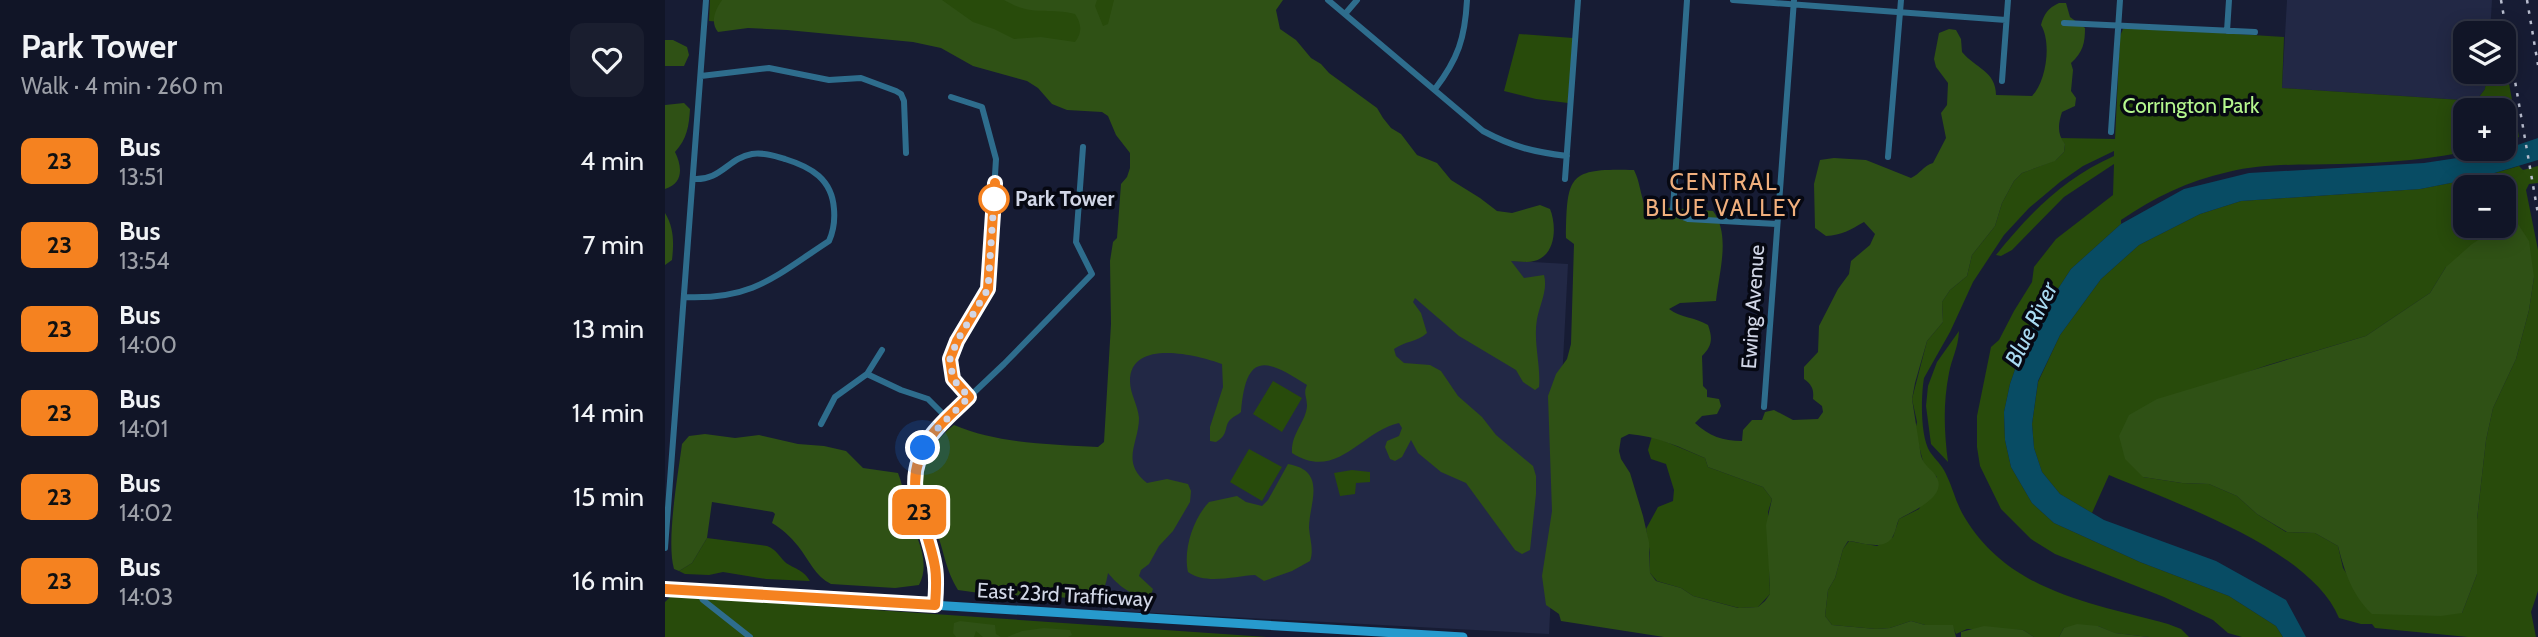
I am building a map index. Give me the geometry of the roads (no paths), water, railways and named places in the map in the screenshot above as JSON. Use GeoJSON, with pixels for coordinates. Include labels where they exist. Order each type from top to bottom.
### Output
{"type":"FeatureCollection","features":[{"type":"Feature","properties":{"kind":"main road","name":"East 23rd Trafficway"},"geometry":{"type":"LineString","coordinates":[[665,589],[1463,637]]}},
{"type":"Feature","properties":{"kind":"street"},"geometry":{"type":"LineString","coordinates":[[665,548],[706,0]]}},
{"type":"Feature","properties":{"kind":"street"},"geometry":{"type":"LineString","coordinates":[[1328,0],[1483,131],[1510,145],[1535,152],[1567,156]]}},
{"type":"Feature","properties":{"kind":"street"},"geometry":{"type":"LineString","coordinates":[[1345,14],[1357,0]]}},
{"type":"Feature","properties":{"kind":"street"},"geometry":{"type":"LineString","coordinates":[[1435,89],[1451,68],[1461,45],[1467,0]]}},
{"type":"Feature","properties":{"kind":"street"},"geometry":{"type":"LineString","coordinates":[[1565,179],[1578,0]]}},
{"type":"Feature","properties":{"kind":"street"},"geometry":{"type":"LineString","coordinates":[[1687,0],[1673,209],[1678,215],[1688,219],[1776,224]]}},
{"type":"Feature","properties":{"kind":"street"},"geometry":{"type":"LineString","coordinates":[[1733,0],[1794,2],[2006,20]]}},
{"type":"Feature","properties":{"kind":"street"},"geometry":{"type":"LineString","coordinates":[[1888,157],[1901,0]]}},
{"type":"Feature","properties":{"kind":"street"},"geometry":{"type":"LineString","coordinates":[[2002,81],[2008,0]]}},
{"type":"Feature","properties":{"kind":"street"},"geometry":{"type":"LineString","coordinates":[[2111,132],[2120,0]]}},
{"type":"Feature","properties":{"kind":"street"},"geometry":{"type":"LineString","coordinates":[[2227,31],[2229,0]]}},
{"type":"Feature","properties":{"kind":"street","name":"Ewing Avenue"},"geometry":{"type":"LineString","coordinates":[[1764,407],[1794,2]]}},
{"type":"Feature","properties":{"kind":"street"},"geometry":{"type":"LineString","coordinates":[[2064,23],[2255,32]]}},
{"type":"Feature","properties":{"kind":"street"},"geometry":{"type":"LineString","coordinates":[[701,76],[769,68],[829,80],[861,78],[896,91],[901,94],[904,102],[906,153]]}},
{"type":"Feature","properties":{"kind":"street"},"geometry":{"type":"LineString","coordinates":[[951,97],[982,107],[996,159],[988,289],[957,341],[950,359],[953,379],[969,397]]}},
{"type":"Feature","properties":{"kind":"street"},"geometry":{"type":"LineString","coordinates":[[935,605],[935,568],[918,510],[915,474],[923,448],[947,418],[1092,274],[1076,243],[1083,147]]}},
{"type":"Feature","properties":{"kind":"street"},"geometry":{"type":"LineString","coordinates":[[684,297],[727,296],[765,283],[829,241],[834,221],[831,190],[821,176],[803,164],[775,156],[754,154],[735,161],[708,179],[693,179]]}},
{"type":"Feature","properties":{"kind":"street"},"geometry":{"type":"LineString","coordinates":[[821,424],[835,397],[867,374],[882,350]]}},
{"type":"Feature","properties":{"kind":"street"},"geometry":{"type":"LineString","coordinates":[[867,374],[928,399],[947,418]]}},
{"type":"Feature","properties":{"kind":"street"},"geometry":{"type":"LineString","coordinates":[[698,590],[703,600],[750,637]]}},
{"type":"Feature","properties":{"kind":"railway"},"geometry":{"type":"LineString","coordinates":[[2501,0],[2538,214]]}},
{"type":"Feature","properties":{"kind":"railway"},"geometry":{"type":"LineString","coordinates":[[2527,0],[2538,65]]}},
{"type":"Feature","properties":{"kind":"place","name":"Park Tower"},"geometry":{"type":"Point","coordinates":[994,199]}},
{"type":"Feature","properties":{"kind":"district","name":"CENTRAL BLUE VALLEY"},"geometry":{"type":"Point","coordinates":[1724,195]}},
{"type":"Feature","properties":{"kind":"park label","name":"Corrington Park"},"geometry":{"type":"Point","coordinates":[2191,106]}},
{"type":"Feature","properties":{"kind":"water label","name":"Blue River"},"geometry":{"type":"Point","coordinates":[2031,324]}}]}
